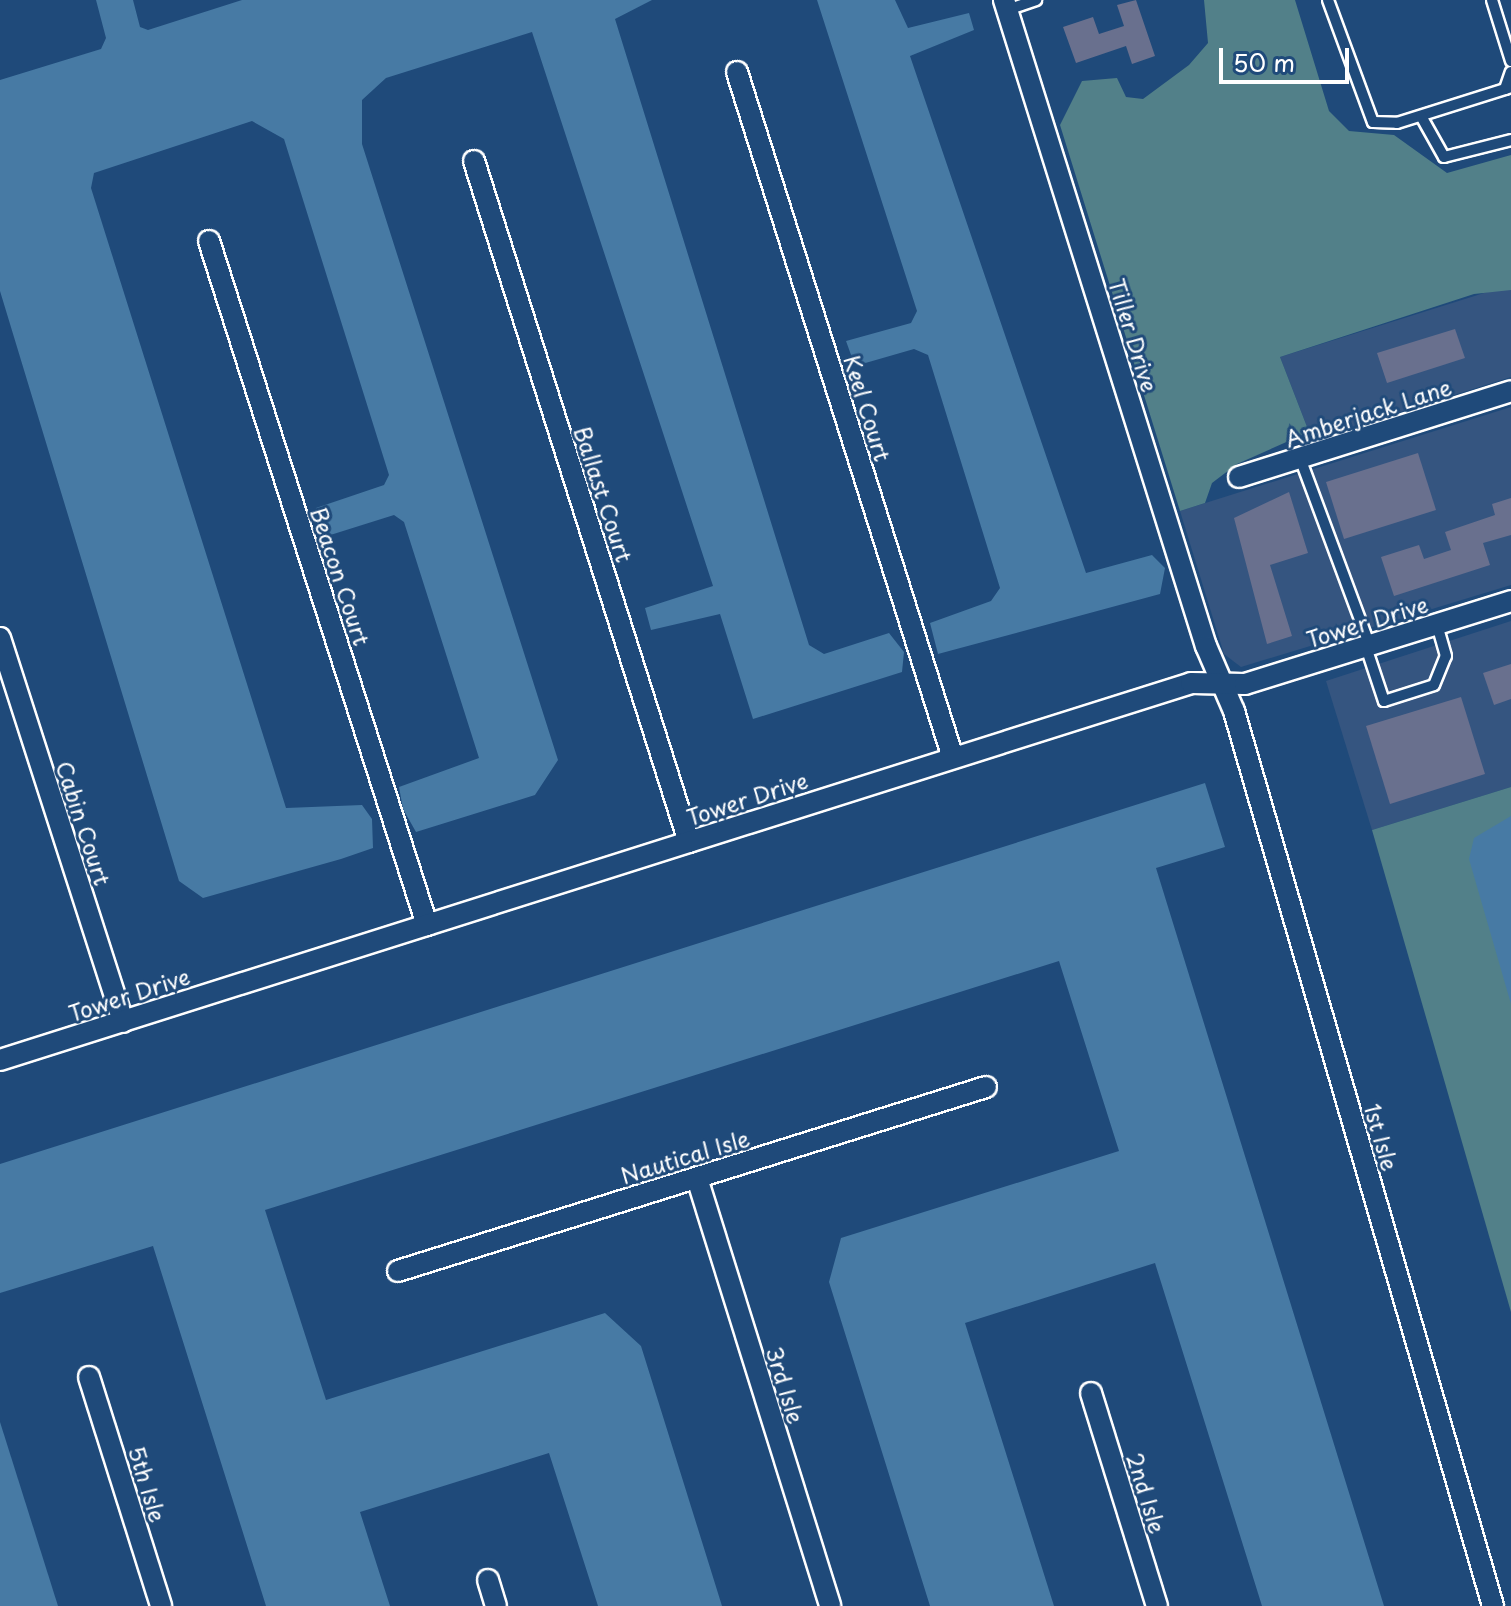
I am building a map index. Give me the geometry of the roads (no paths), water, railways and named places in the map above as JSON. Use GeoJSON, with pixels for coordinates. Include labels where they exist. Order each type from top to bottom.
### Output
{"type":"FeatureCollection","features":[{"type":"Feature","properties":{"kind":"street","name":"Tiller Drive"},"geometry":{"type":"LineString","coordinates":[[1005,5],[1222,683]]}},
{"type":"Feature","properties":{"kind":"street","name":"Keel Court"},"geometry":{"type":"LineString","coordinates":[[737,72],[953,758]]}},
{"type":"Feature","properties":{"kind":"street","name":"Ballast Court"},"geometry":{"type":"LineString","coordinates":[[474,161],[689,842]]}},
{"type":"Feature","properties":{"kind":"street","name":"Beacon Court"},"geometry":{"type":"LineString","coordinates":[[209,241],[427,925]]}},
{"type":"Feature","properties":{"kind":"street","name":"Amberjack Lane"},"geometry":{"type":"LineString","coordinates":[[1239,477],[1511,391]]}},
{"type":"Feature","properties":{"kind":"street","name":"Tower Drive"},"geometry":{"type":"LineString","coordinates":[[0,1060],[1191,683],[1245,684],[1511,601]]}},
{"type":"Feature","properties":{"kind":"street","name":"Cabin Court"},"geometry":{"type":"LineString","coordinates":[[0,638],[123,1022]]}},
{"type":"Feature","properties":{"kind":"street","name":"1st Isle"},"geometry":{"type":"LineString","coordinates":[[1222,683],[1493,1606]]}},
{"type":"Feature","properties":{"kind":"street","name":"Nautical Isle"},"geometry":{"type":"LineString","coordinates":[[398,1271],[986,1087]]}},
{"type":"Feature","properties":{"kind":"street","name":"3rd Isle"},"geometry":{"type":"LineString","coordinates":[[697,1178],[830,1606]]}},
{"type":"Feature","properties":{"kind":"street","name":"5th Isle"},"geometry":{"type":"LineString","coordinates":[[89,1377],[161,1606]]}},
{"type":"Feature","properties":{"kind":"street","name":"2nd Isle"},"geometry":{"type":"LineString","coordinates":[[1091,1393],[1157,1606]]}},
{"type":"Feature","properties":{"kind":"street"},"geometry":{"type":"LineString","coordinates":[[488,1580],[496,1606]]}},
{"type":"Feature","properties":{"kind":"lane"},"geometry":{"type":"LineString","coordinates":[[1005,5],[1036,0]]}},
{"type":"Feature","properties":{"kind":"lane"},"geometry":{"type":"LineString","coordinates":[[1328,0],[1365,114],[1384,125],[1508,88],[1511,72]]}},
{"type":"Feature","properties":{"kind":"lane"},"geometry":{"type":"LineString","coordinates":[[1492,0],[1506,30],[1511,61]]}},
{"type":"Feature","properties":{"kind":"lane"},"geometry":{"type":"LineString","coordinates":[[1421,116],[1444,157],[1511,140]]}},
{"type":"Feature","properties":{"kind":"lane"},"geometry":{"type":"LineString","coordinates":[[1300,458],[1368,646],[1384,701],[1434,685],[1446,656],[1437,624]]}}]}
